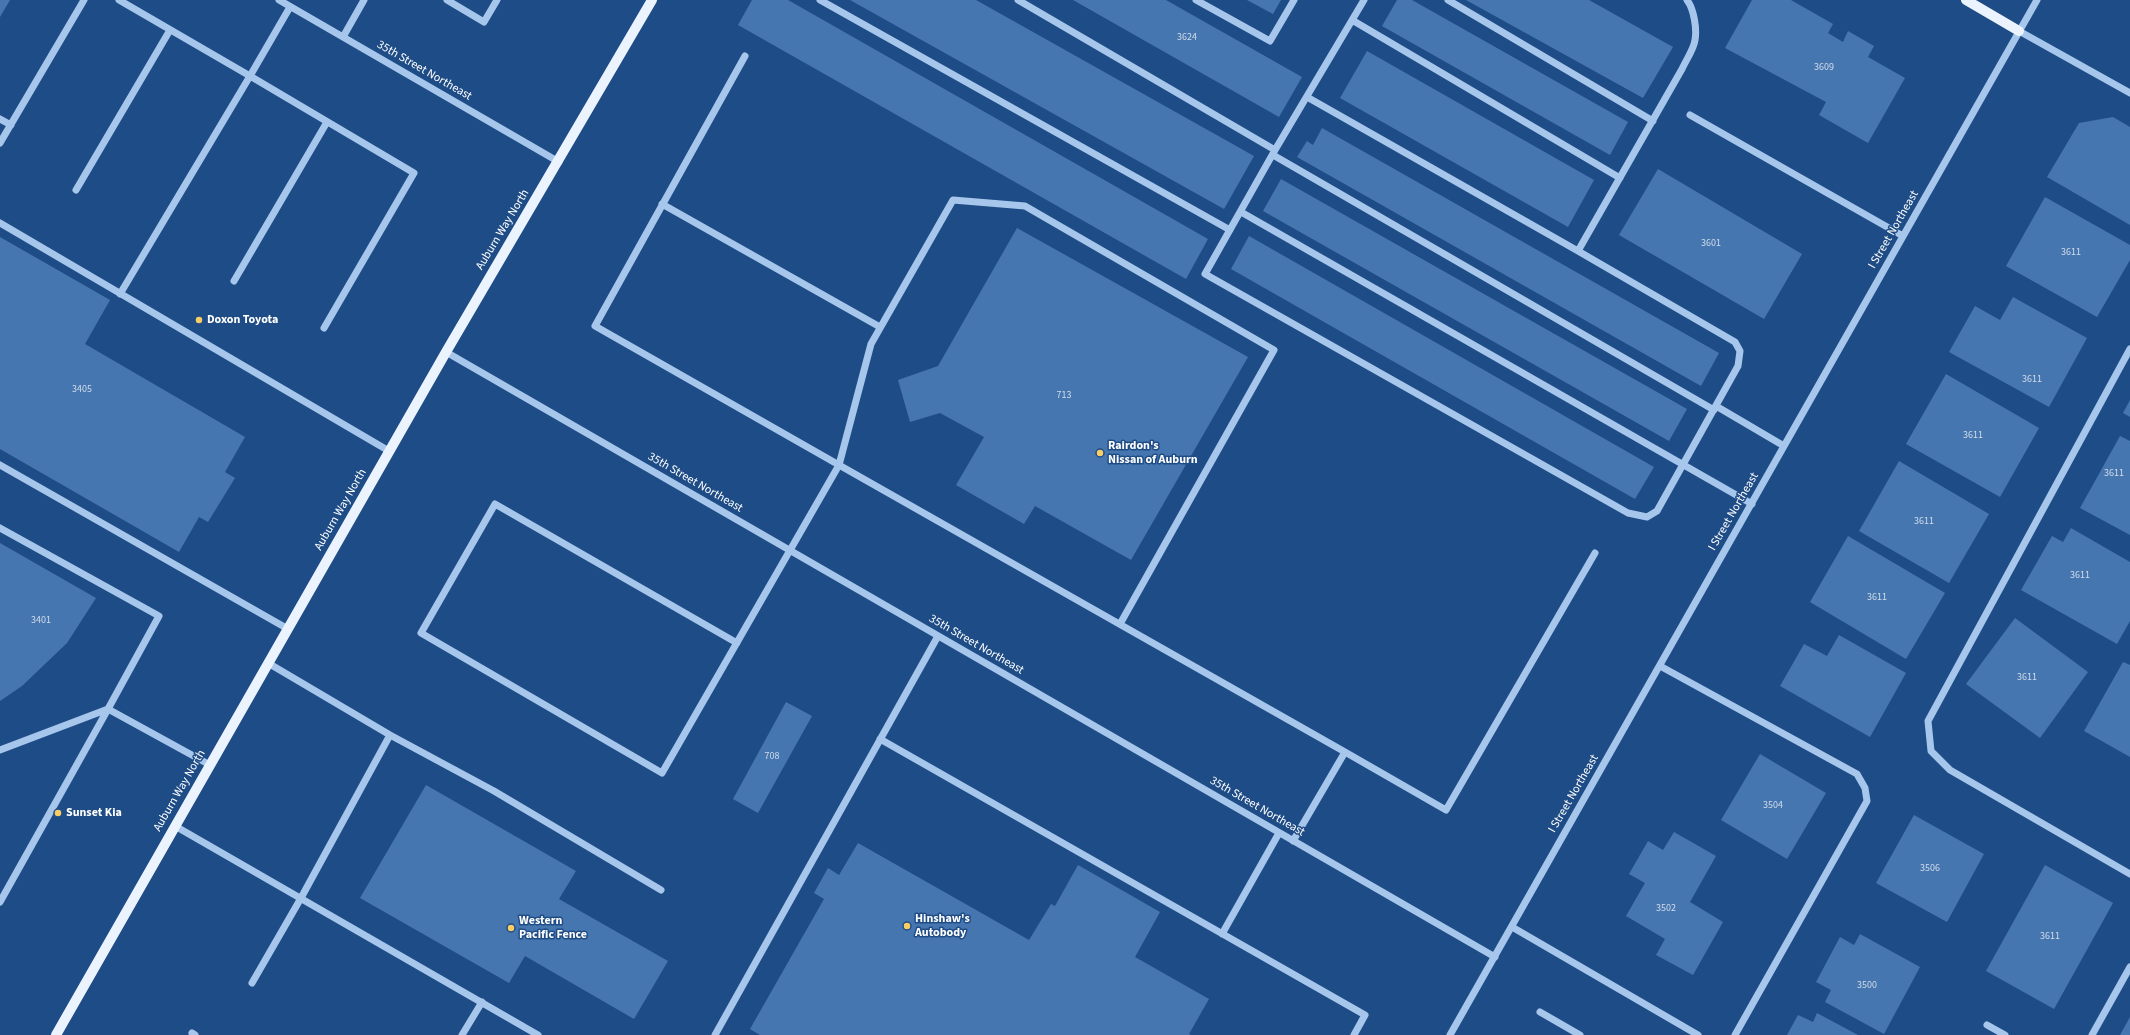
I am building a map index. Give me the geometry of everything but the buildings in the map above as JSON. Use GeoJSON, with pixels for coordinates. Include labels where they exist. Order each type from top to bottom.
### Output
{"type":"FeatureCollection","features":[{"type":"Feature","properties":{"kind":"main road","name":"Auburn Way North"},"geometry":{"type":"LineString","coordinates":[[56,1035],[446,352],[559,162],[652,0]]}},
{"type":"Feature","properties":{"kind":"main road"},"geometry":{"type":"LineString","coordinates":[[1966,0],[2019,31]]}},
{"type":"Feature","properties":{"kind":"street"},"geometry":{"type":"LineString","coordinates":[[0,143],[84,0]]}},
{"type":"Feature","properties":{"kind":"street"},"geometry":{"type":"LineString","coordinates":[[119,0],[414,174],[324,328]]}},
{"type":"Feature","properties":{"kind":"street","name":"35th Street Northeast"},"geometry":{"type":"LineString","coordinates":[[279,0],[559,162]]}},
{"type":"Feature","properties":{"kind":"street"},"geometry":{"type":"LineString","coordinates":[[343,37],[364,0]]}},
{"type":"Feature","properties":{"kind":"street"},"geometry":{"type":"LineString","coordinates":[[447,0],[484,22],[497,0]]}},
{"type":"Feature","properties":{"kind":"street"},"geometry":{"type":"LineString","coordinates":[[820,0],[1230,230]]}},
{"type":"Feature","properties":{"kind":"street"},"geometry":{"type":"LineString","coordinates":[[1018,0],[1274,152],[1715,408],[1784,446]]}},
{"type":"Feature","properties":{"kind":"street"},"geometry":{"type":"LineString","coordinates":[[1196,0],[1270,41],[1294,0]]}},
{"type":"Feature","properties":{"kind":"street"},"geometry":{"type":"LineString","coordinates":[[1307,97],[1578,251],[1734,342],[1740,351],[1738,366],[1657,511],[1647,517],[1628,513],[1205,274],[1274,152],[1364,0]]}},
{"type":"Feature","properties":{"kind":"street"},"geometry":{"type":"LineString","coordinates":[[1448,0],[1653,121]]}},
{"type":"Feature","properties":{"kind":"street"},"geometry":{"type":"LineString","coordinates":[[1578,251],[1653,121],[1696,40],[1694,21],[1690,4],[1687,0]]}},
{"type":"Feature","properties":{"kind":"street","name":"I Street Northeast"},"geometry":{"type":"LineString","coordinates":[[1450,1035],[2037,0]]}},
{"type":"Feature","properties":{"kind":"street"},"geometry":{"type":"LineString","coordinates":[[120,294],[290,6]]}},
{"type":"Feature","properties":{"kind":"street"},"geometry":{"type":"LineString","coordinates":[[1352,20],[1620,178]]}},
{"type":"Feature","properties":{"kind":"street"},"geometry":{"type":"LineString","coordinates":[[76,190],[170,30]]}},
{"type":"Feature","properties":{"kind":"street"},"geometry":{"type":"LineString","coordinates":[[2019,31],[2130,94]]}},
{"type":"Feature","properties":{"kind":"street"},"geometry":{"type":"LineString","coordinates":[[745,56],[595,326],[1446,810],[1595,553]]}},
{"type":"Feature","properties":{"kind":"street"},"geometry":{"type":"LineString","coordinates":[[1690,115],[1903,236]]}},
{"type":"Feature","properties":{"kind":"street"},"geometry":{"type":"LineString","coordinates":[[0,119],[11,125]]}},
{"type":"Feature","properties":{"kind":"street"},"geometry":{"type":"LineString","coordinates":[[234,281],[327,122]]}},
{"type":"Feature","properties":{"kind":"street"},"geometry":{"type":"LineString","coordinates":[[737,643],[495,504],[421,633],[662,773],[737,643],[790,551],[839,465],[871,344],[953,200],[1025,206],[1274,350],[1120,624]]}},
{"type":"Feature","properties":{"kind":"street"},"geometry":{"type":"LineString","coordinates":[[662,204],[880,327]]}},
{"type":"Feature","properties":{"kind":"street"},"geometry":{"type":"LineString","coordinates":[[1241,212],[1752,504]]}},
{"type":"Feature","properties":{"kind":"street"},"geometry":{"type":"LineString","coordinates":[[0,223],[389,451]]}},
{"type":"Feature","properties":{"kind":"street"},"geometry":{"type":"LineString","coordinates":[[2130,349],[1928,721],[1931,751],[1950,770],[2130,874]]}},
{"type":"Feature","properties":{"kind":"street","name":"35th Street Northeast"},"geometry":{"type":"LineString","coordinates":[[446,352],[1495,957]]}},
{"type":"Feature","properties":{"kind":"street"},"geometry":{"type":"LineString","coordinates":[[0,465],[288,629]]}},
{"type":"Feature","properties":{"kind":"street"},"geometry":{"type":"LineString","coordinates":[[0,528],[159,616],[0,902]]}},
{"type":"Feature","properties":{"kind":"street"},"geometry":{"type":"LineString","coordinates":[[715,1035],[938,636]]}},
{"type":"Feature","properties":{"kind":"street"},"geometry":{"type":"LineString","coordinates":[[268,663],[390,735],[494,791],[661,890]]}},
{"type":"Feature","properties":{"kind":"street"},"geometry":{"type":"LineString","coordinates":[[1660,666],[1856,774],[1865,788],[1867,801],[1735,1035]]}},
{"type":"Feature","properties":{"kind":"street"},"geometry":{"type":"LineString","coordinates":[[0,750],[108,709],[210,765]]}},
{"type":"Feature","properties":{"kind":"street"},"geometry":{"type":"LineString","coordinates":[[252,983],[301,898],[390,735]]}},
{"type":"Feature","properties":{"kind":"street"},"geometry":{"type":"LineString","coordinates":[[880,739],[1365,1015],[1354,1035]]}},
{"type":"Feature","properties":{"kind":"street"},"geometry":{"type":"LineString","coordinates":[[1293,841],[1345,752]]}},
{"type":"Feature","properties":{"kind":"street"},"geometry":{"type":"LineString","coordinates":[[175,826],[538,1035]]}},
{"type":"Feature","properties":{"kind":"street"},"geometry":{"type":"LineString","coordinates":[[1222,934],[1279,833]]}},
{"type":"Feature","properties":{"kind":"street"},"geometry":{"type":"LineString","coordinates":[[1512,927],[1698,1035]]}},
{"type":"Feature","properties":{"kind":"street"},"geometry":{"type":"LineString","coordinates":[[2092,1035],[2130,967]]}},
{"type":"Feature","properties":{"kind":"street"},"geometry":{"type":"LineString","coordinates":[[462,1035],[482,1002]]}},
{"type":"Feature","properties":{"kind":"street"},"geometry":{"type":"LineString","coordinates":[[1540,1012],[1580,1035]]}},
{"type":"Feature","properties":{"kind":"street"},"geometry":{"type":"LineString","coordinates":[[1987,1025],[2005,1035]]}},
{"type":"Feature","properties":{"kind":"place","name":"Doxon Toyota"},"geometry":{"type":"Point","coordinates":[199,320]}},
{"type":"Feature","properties":{"kind":"place","name":"Rairdon's Nissan of Auburn"},"geometry":{"type":"Point","coordinates":[1100,453]}},
{"type":"Feature","properties":{"kind":"place","name":"Sunset Kia"},"geometry":{"type":"Point","coordinates":[58,813]}},
{"type":"Feature","properties":{"kind":"place","name":"Hinshaw's Autobody"},"geometry":{"type":"Point","coordinates":[907,926]}},
{"type":"Feature","properties":{"kind":"place","name":"Western Pacific Fence"},"geometry":{"type":"Point","coordinates":[511,928]}}]}
